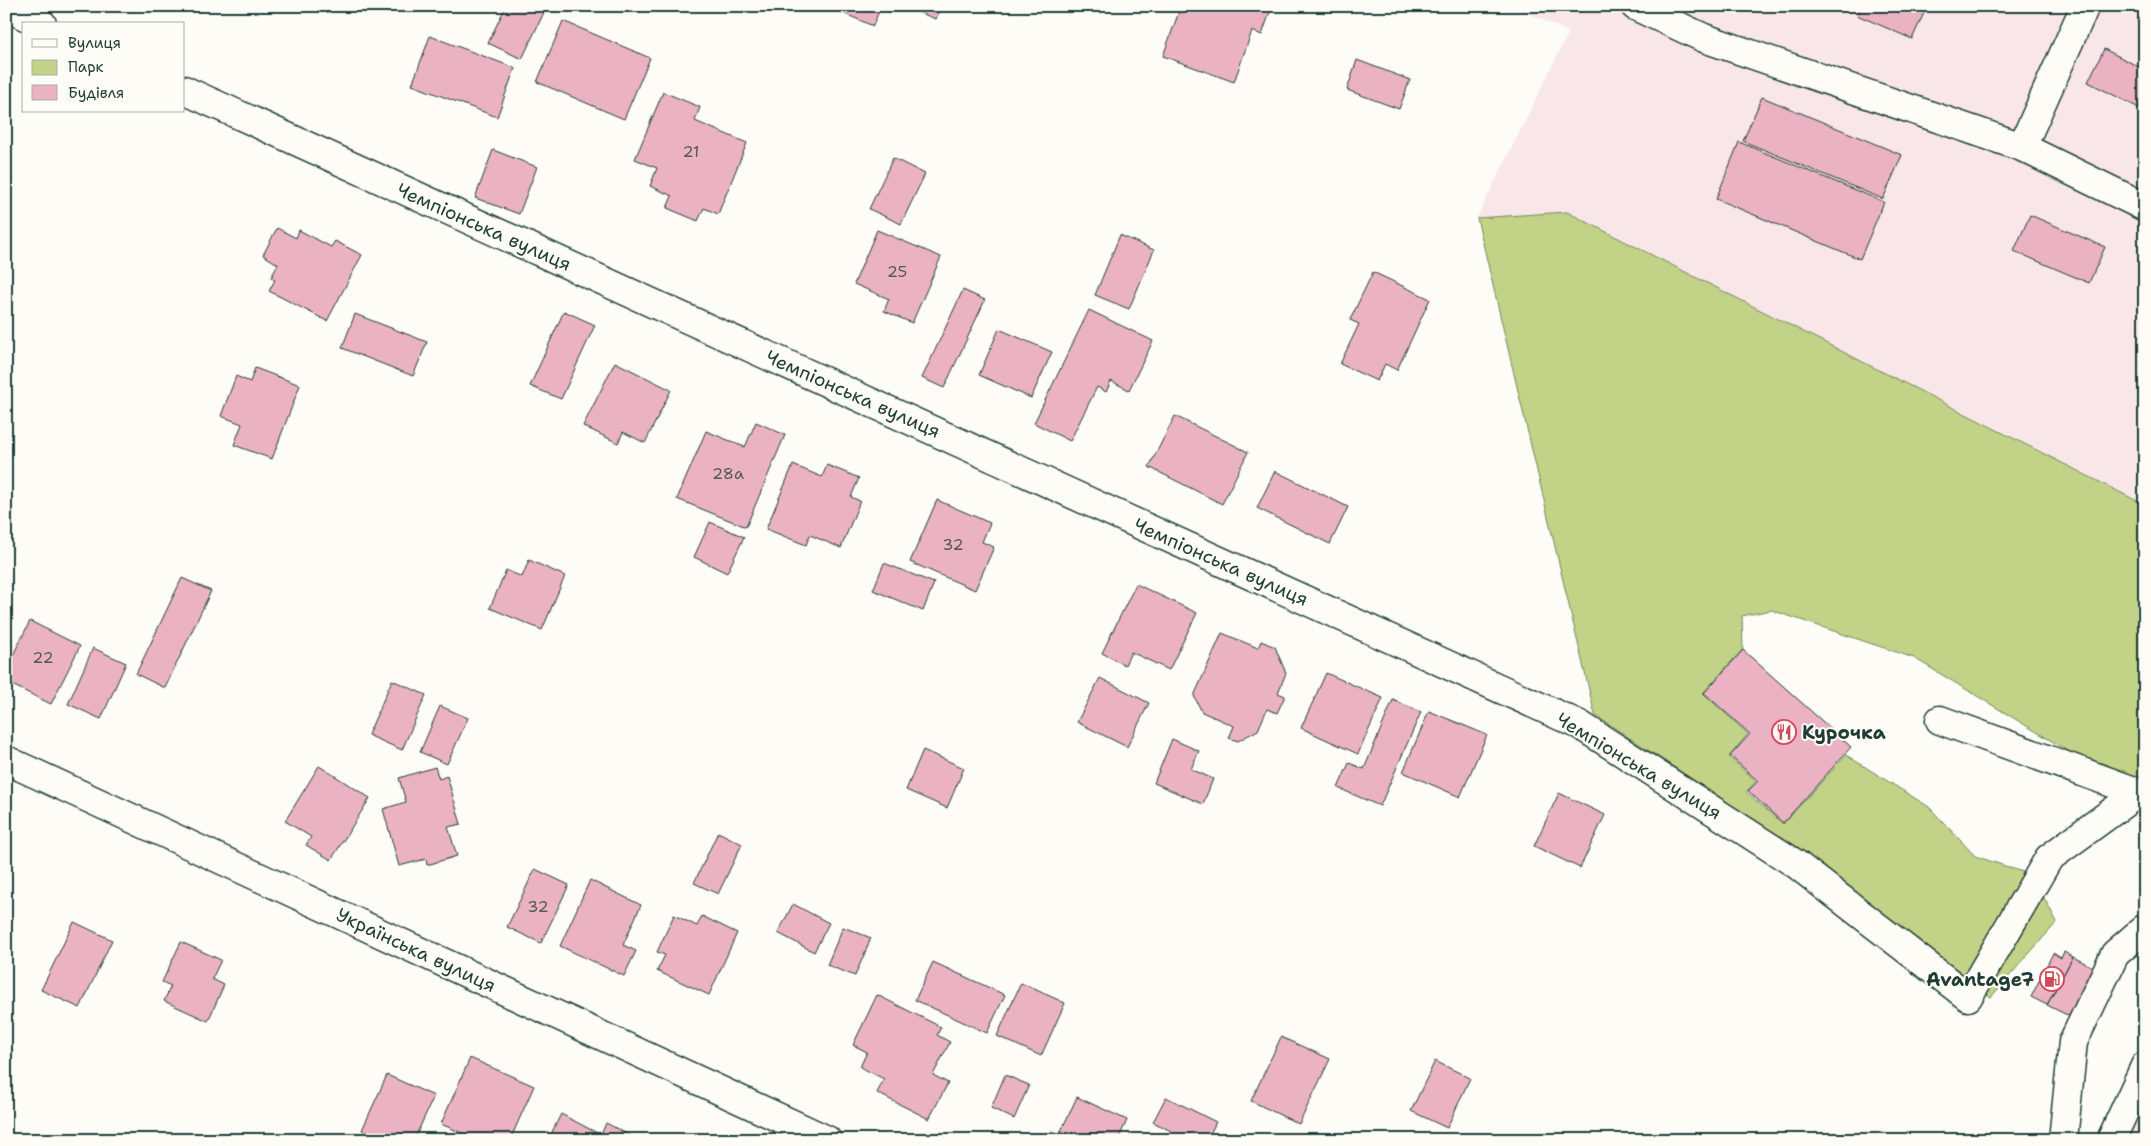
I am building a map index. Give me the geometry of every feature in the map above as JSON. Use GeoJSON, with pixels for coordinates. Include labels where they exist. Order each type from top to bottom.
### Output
{"type":"FeatureCollection","features":[{"type":"Feature","properties":{"kind":"main road"},"geometry":{"type":"LineString","coordinates":[[1635,6],[1704,38],[2022,147],[2145,207]]}},
{"type":"Feature","properties":{"kind":"main road"},"geometry":{"type":"LineString","coordinates":[[2022,147],[2085,6]]}},
{"type":"Feature","properties":{"kind":"main road"},"geometry":{"type":"LineString","coordinates":[[6,7],[38,22]]}},
{"type":"Feature","properties":{"kind":"main road","name":"Чемпіонська вулиця"},"geometry":{"type":"LineString","coordinates":[[185,90],[1580,725],[1796,864],[1968,997],[2049,858],[2141,794]]}},
{"type":"Feature","properties":{"kind":"main road"},"geometry":{"type":"LineString","coordinates":[[1940,720],[2141,794]]}},
{"type":"Feature","properties":{"kind":"main road","name":"Українська вулиця"},"geometry":{"type":"LineString","coordinates":[[6,760],[827,1140]]}},
{"type":"Feature","properties":{"kind":"main road"},"geometry":{"type":"LineString","coordinates":[[2063,1140],[2073,1042],[2115,954],[2145,928]]}},
{"type":"Feature","properties":{"kind":"main road"},"geometry":{"type":"LineString","coordinates":[[2111,1140],[2145,1066]]}},
{"type":"Feature","properties":{"kind":"shaded area"},"geometry":{"type":"Polygon","coordinates":[[[1512,6],[2145,6],[2145,505],[1567,212],[1477,218],[1569,32],[1512,6]]]}},
{"type":"Feature","properties":{"kind":"shaded area"},"geometry":{"type":"Polygon","coordinates":[[[2145,1066],[2145,1140],[2111,1140],[2145,1066]]]}},
{"type":"Feature","properties":{"kind":"green space"},"geometry":{"type":"Polygon","coordinates":[[[1567,212],[2145,505],[2145,792],[2138,793],[1914,658],[1771,610],[1742,616],[1743,649],[1703,693],[1748,734],[1729,757],[1756,781],[1746,792],[1783,824],[1846,755],[1929,807],[1975,856],[2032,875],[2057,922],[1991,997],[1804,853],[1595,715],[1477,218],[1567,212]]]}},
{"type":"Feature","properties":{"kind":"building"},"geometry":{"type":"Polygon","coordinates":[[[496,6],[547,6],[522,59],[488,43],[504,10],[496,6]]]}},
{"type":"Feature","properties":{"kind":"building"},"geometry":{"type":"Polygon","coordinates":[[[827,6],[881,6],[873,26],[827,6]]]}},
{"type":"Feature","properties":{"kind":"building"},"geometry":{"type":"Polygon","coordinates":[[[902,6],[941,6],[936,19],[902,6]]]}},
{"type":"Feature","properties":{"kind":"building"},"geometry":{"type":"Polygon","coordinates":[[[1181,6],[1272,6],[1262,35],[1252,31],[1234,82],[1163,56],[1181,6]]]}},
{"type":"Feature","properties":{"kind":"building"},"geometry":{"type":"Polygon","coordinates":[[[1861,6],[1915,6],[1925,11],[1912,39],[1857,15],[1861,6]]]}},
{"type":"Feature","properties":{"kind":"building"},"geometry":{"type":"Polygon","coordinates":[[[563,21],[650,58],[624,119],[537,82],[563,21]]]}},
{"type":"Feature","properties":{"kind":"building"},"geometry":{"type":"Polygon","coordinates":[[[430,36],[515,68],[497,117],[412,85],[430,36]]]}},
{"type":"Feature","properties":{"kind":"building"},"geometry":{"type":"Polygon","coordinates":[[[2104,49],[2145,70],[2145,111],[2088,82],[2104,49]]]}},
{"type":"Feature","properties":{"kind":"building"},"geometry":{"type":"Polygon","coordinates":[[[1357,60],[1410,80],[1399,109],[1347,90],[1357,60]]]}},
{"type":"Feature","properties":{"kind":"building"},"geometry":{"type":"Polygon","coordinates":[[[663,92],[700,107],[695,121],[747,143],[718,214],[704,208],[698,221],[667,208],[672,196],[650,186],[657,168],[635,159],[663,92]]]}},
{"type":"Feature","properties":{"kind":"building"},"geometry":{"type":"Polygon","coordinates":[[[1762,97],[1902,155],[1883,199],[1743,141],[1762,97]]]}},
{"type":"Feature","properties":{"kind":"building"},"geometry":{"type":"Polygon","coordinates":[[[1739,142],[1884,202],[1860,259],[1716,199],[1739,142]]]}},
{"type":"Feature","properties":{"kind":"building"},"geometry":{"type":"Polygon","coordinates":[[[493,150],[537,167],[519,214],[475,198],[493,150]]]}},
{"type":"Feature","properties":{"kind":"building"},"geometry":{"type":"Polygon","coordinates":[[[893,158],[925,174],[901,224],[869,209],[893,158]]]}},
{"type":"Feature","properties":{"kind":"building"},"geometry":{"type":"Polygon","coordinates":[[[2030,215],[2105,247],[2089,283],[2014,251],[2030,215]]]}},
{"type":"Feature","properties":{"kind":"building"},"geometry":{"type":"Polygon","coordinates":[[[277,228],[296,238],[299,230],[331,247],[335,241],[362,255],[327,321],[269,291],[275,280],[271,278],[278,264],[263,255],[277,228]]]}},
{"type":"Feature","properties":{"kind":"building"},"geometry":{"type":"Polygon","coordinates":[[[877,230],[941,257],[912,323],[884,311],[889,299],[854,284],[877,230]]]}},
{"type":"Feature","properties":{"kind":"building"},"geometry":{"type":"Polygon","coordinates":[[[1120,235],[1154,250],[1129,309],[1095,295],[1120,235]]]}},
{"type":"Feature","properties":{"kind":"building"},"geometry":{"type":"Polygon","coordinates":[[[1373,272],[1430,299],[1397,370],[1385,364],[1377,381],[1340,364],[1359,324],[1350,320],[1373,272]]]}},
{"type":"Feature","properties":{"kind":"building"},"geometry":{"type":"Polygon","coordinates":[[[963,290],[985,300],[944,388],[922,378],[963,290]]]}},
{"type":"Feature","properties":{"kind":"building"},"geometry":{"type":"Polygon","coordinates":[[[1089,310],[1153,341],[1129,390],[1111,381],[1106,392],[1097,387],[1070,441],[1034,423],[1089,310]]]}},
{"type":"Feature","properties":{"kind":"building"},"geometry":{"type":"Polygon","coordinates":[[[564,311],[595,325],[561,399],[530,386],[564,311]]]}},
{"type":"Feature","properties":{"kind":"building"},"geometry":{"type":"Polygon","coordinates":[[[355,314],[427,342],[413,376],[342,348],[355,314]]]}},
{"type":"Feature","properties":{"kind":"building"},"geometry":{"type":"Polygon","coordinates":[[[999,329],[1052,352],[1031,398],[979,375],[999,329]]]}},
{"type":"Feature","properties":{"kind":"building"},"geometry":{"type":"Polygon","coordinates":[[[615,362],[671,390],[645,443],[623,432],[618,443],[583,426],[615,362]]]}},
{"type":"Feature","properties":{"kind":"building"},"geometry":{"type":"Polygon","coordinates":[[[255,368],[300,385],[272,459],[234,445],[242,424],[221,416],[236,376],[250,382],[255,368]]]}},
{"type":"Feature","properties":{"kind":"building"},"geometry":{"type":"Polygon","coordinates":[[[1175,416],[1248,452],[1222,504],[1149,467],[1175,416]]]}},
{"type":"Feature","properties":{"kind":"building"},"geometry":{"type":"Polygon","coordinates":[[[756,422],[785,435],[746,527],[677,499],[706,431],[745,447],[756,422]]]}},
{"type":"Feature","properties":{"kind":"building"},"geometry":{"type":"Polygon","coordinates":[[[793,465],[822,477],[827,465],[859,478],[851,497],[860,501],[841,548],[810,535],[806,545],[766,529],[793,465]]]}},
{"type":"Feature","properties":{"kind":"building"},"geometry":{"type":"Polygon","coordinates":[[[1275,471],[1348,507],[1330,544],[1257,508],[1275,471]]]}},
{"type":"Feature","properties":{"kind":"building"},"geometry":{"type":"Polygon","coordinates":[[[937,500],[990,523],[982,542],[994,547],[975,590],[910,562],[937,500]]]}},
{"type":"Feature","properties":{"kind":"building"},"geometry":{"type":"Polygon","coordinates":[[[710,522],[744,537],[727,573],[694,557],[710,522]]]}},
{"type":"Feature","properties":{"kind":"building"},"geometry":{"type":"Polygon","coordinates":[[[529,560],[565,576],[542,630],[490,608],[506,570],[522,577],[529,560]]]}},
{"type":"Feature","properties":{"kind":"building"},"geometry":{"type":"Polygon","coordinates":[[[884,563],[934,583],[923,611],[873,590],[884,563]]]}},
{"type":"Feature","properties":{"kind":"building"},"geometry":{"type":"Polygon","coordinates":[[[182,578],[211,591],[165,688],[136,674],[182,578]]]}},
{"type":"Feature","properties":{"kind":"building"},"geometry":{"type":"Polygon","coordinates":[[[1136,584],[1197,613],[1169,670],[1131,652],[1125,665],[1102,653],[1136,584]]]}},
{"type":"Feature","properties":{"kind":"building"},"geometry":{"type":"Polygon","coordinates":[[[30,621],[80,646],[51,704],[6,682],[6,669],[30,621]]]}},
{"type":"Feature","properties":{"kind":"building"},"geometry":{"type":"Polygon","coordinates":[[[1222,633],[1258,648],[1261,641],[1275,647],[1286,673],[1278,693],[1285,696],[1277,713],[1267,709],[1258,730],[1238,741],[1229,738],[1234,726],[1202,712],[1194,696],[1222,633]]]}},
{"type":"Feature","properties":{"kind":"building"},"geometry":{"type":"Polygon","coordinates":[[[93,648],[126,663],[101,719],[68,704],[93,648]]]}},
{"type":"Feature","properties":{"kind":"building"},"geometry":{"type":"Polygon","coordinates":[[[1743,650],[1851,747],[1783,823],[1748,791],[1758,781],[1730,756],[1750,734],[1704,693],[1743,650]]]}},
{"type":"Feature","properties":{"kind":"building"},"geometry":{"type":"Polygon","coordinates":[[[1326,673],[1383,698],[1358,754],[1301,728],[1326,673]]]}},
{"type":"Feature","properties":{"kind":"building"},"geometry":{"type":"Polygon","coordinates":[[[1100,678],[1149,703],[1127,747],[1077,722],[1100,678]]]}},
{"type":"Feature","properties":{"kind":"building"},"geometry":{"type":"Polygon","coordinates":[[[392,680],[426,695],[402,750],[368,735],[392,680]]]}},
{"type":"Feature","properties":{"kind":"building"},"geometry":{"type":"Polygon","coordinates":[[[1393,700],[1421,712],[1380,806],[1338,788],[1349,763],[1364,769],[1393,700]]]}},
{"type":"Feature","properties":{"kind":"building"},"geometry":{"type":"Polygon","coordinates":[[[440,706],[468,718],[447,764],[420,752],[440,706]]]}},
{"type":"Feature","properties":{"kind":"building"},"geometry":{"type":"Polygon","coordinates":[[[1429,711],[1487,735],[1460,797],[1403,772],[1429,711]]]}},
{"type":"Feature","properties":{"kind":"building"},"geometry":{"type":"Polygon","coordinates":[[[1172,739],[1199,751],[1191,769],[1213,779],[1203,804],[1154,783],[1172,739]]]}},
{"type":"Feature","properties":{"kind":"building"},"geometry":{"type":"Polygon","coordinates":[[[923,750],[964,768],[947,808],[906,790],[923,750]]]}},
{"type":"Feature","properties":{"kind":"building"},"geometry":{"type":"Polygon","coordinates":[[[319,766],[370,798],[331,860],[306,845],[311,837],[285,821],[319,766]]]}},
{"type":"Feature","properties":{"kind":"building"},"geometry":{"type":"Polygon","coordinates":[[[435,767],[439,779],[447,776],[461,824],[448,827],[457,856],[427,865],[426,859],[399,866],[383,809],[406,802],[399,778],[435,767]]]}},
{"type":"Feature","properties":{"kind":"building"},"geometry":{"type":"Polygon","coordinates":[[[1559,793],[1605,815],[1580,868],[1534,846],[1559,793]]]}},
{"type":"Feature","properties":{"kind":"building"},"geometry":{"type":"Polygon","coordinates":[[[718,832],[742,844],[718,894],[694,883],[718,832]]]}},
{"type":"Feature","properties":{"kind":"building"},"geometry":{"type":"Polygon","coordinates":[[[535,869],[569,885],[541,943],[507,927],[535,869]]]}},
{"type":"Feature","properties":{"kind":"building"},"geometry":{"type":"Polygon","coordinates":[[[590,880],[641,905],[623,945],[636,951],[624,976],[560,946],[590,880]]]}},
{"type":"Feature","properties":{"kind":"building"},"geometry":{"type":"Polygon","coordinates":[[[793,904],[829,923],[814,952],[778,933],[793,904]]]}},
{"type":"Feature","properties":{"kind":"building"},"geometry":{"type":"Polygon","coordinates":[[[674,915],[697,926],[702,916],[737,933],[709,995],[657,971],[665,955],[657,952],[674,915]]]}},
{"type":"Feature","properties":{"kind":"building"},"geometry":{"type":"Polygon","coordinates":[[[74,922],[112,940],[80,1008],[41,990],[74,922]]]}},
{"type":"Feature","properties":{"kind":"building"},"geometry":{"type":"Polygon","coordinates":[[[843,927],[871,938],[855,976],[827,965],[843,927]]]}},
{"type":"Feature","properties":{"kind":"building"},"geometry":{"type":"Polygon","coordinates":[[[181,942],[221,960],[212,979],[224,985],[208,1021],[164,1001],[171,986],[162,982],[181,942]]]}},
{"type":"Feature","properties":{"kind":"building"},"geometry":{"type":"Polygon","coordinates":[[[2064,952],[2073,957],[2047,1005],[2031,997],[2053,953],[2061,958],[2064,952]]]}},
{"type":"Feature","properties":{"kind":"building"},"geometry":{"type":"Polygon","coordinates":[[[2073,957],[2117,979],[2093,1028],[2047,1005],[2073,957]]]}},
{"type":"Feature","properties":{"kind":"building"},"geometry":{"type":"Polygon","coordinates":[[[933,962],[1005,995],[987,1033],[915,1000],[933,962]]]}},
{"type":"Feature","properties":{"kind":"building"},"geometry":{"type":"Polygon","coordinates":[[[1021,983],[1065,1003],[1041,1056],[997,1036],[1021,983]]]}},
{"type":"Feature","properties":{"kind":"building"},"geometry":{"type":"Polygon","coordinates":[[[877,995],[941,1027],[937,1035],[950,1042],[933,1075],[948,1083],[929,1119],[877,1093],[884,1079],[860,1067],[867,1052],[853,1045],[877,995]]]}},
{"type":"Feature","properties":{"kind":"building"},"geometry":{"type":"Polygon","coordinates":[[[1281,1037],[1330,1059],[1299,1124],[1251,1101],[1281,1037]]]}},
{"type":"Feature","properties":{"kind":"building"},"geometry":{"type":"Polygon","coordinates":[[[470,1058],[534,1086],[510,1140],[478,1140],[441,1124],[470,1058]]]}},
{"type":"Feature","properties":{"kind":"building"},"geometry":{"type":"Polygon","coordinates":[[[1435,1061],[1470,1078],[1447,1128],[1411,1111],[1435,1061]]]}},
{"type":"Feature","properties":{"kind":"building"},"geometry":{"type":"Polygon","coordinates":[[[387,1075],[434,1096],[414,1140],[384,1140],[362,1130],[387,1075]]]}},
{"type":"Feature","properties":{"kind":"building"},"geometry":{"type":"Polygon","coordinates":[[[1005,1075],[1029,1085],[1014,1119],[991,1108],[1005,1075]]]}},
{"type":"Feature","properties":{"kind":"building"},"geometry":{"type":"Polygon","coordinates":[[[1077,1097],[1127,1120],[1118,1140],[1069,1140],[1070,1138],[1060,1133],[1077,1097]]]}},
{"type":"Feature","properties":{"kind":"building"},"geometry":{"type":"Polygon","coordinates":[[[1166,1097],[1216,1122],[1207,1140],[1167,1140],[1171,1131],[1153,1122],[1166,1097]]]}},
{"type":"Feature","properties":{"kind":"building"},"geometry":{"type":"Polygon","coordinates":[[[561,1114],[601,1135],[606,1123],[631,1136],[629,1140],[548,1140],[561,1114]]]}},
{"type":"Feature","properties":{"kind":"place","name":"Курочка"},"geometry":{"type":"Point","coordinates":[1784,732]}},
{"type":"Feature","properties":{"kind":"place","name":"Avantage7"},"geometry":{"type":"Point","coordinates":[2052,979]}}]}
